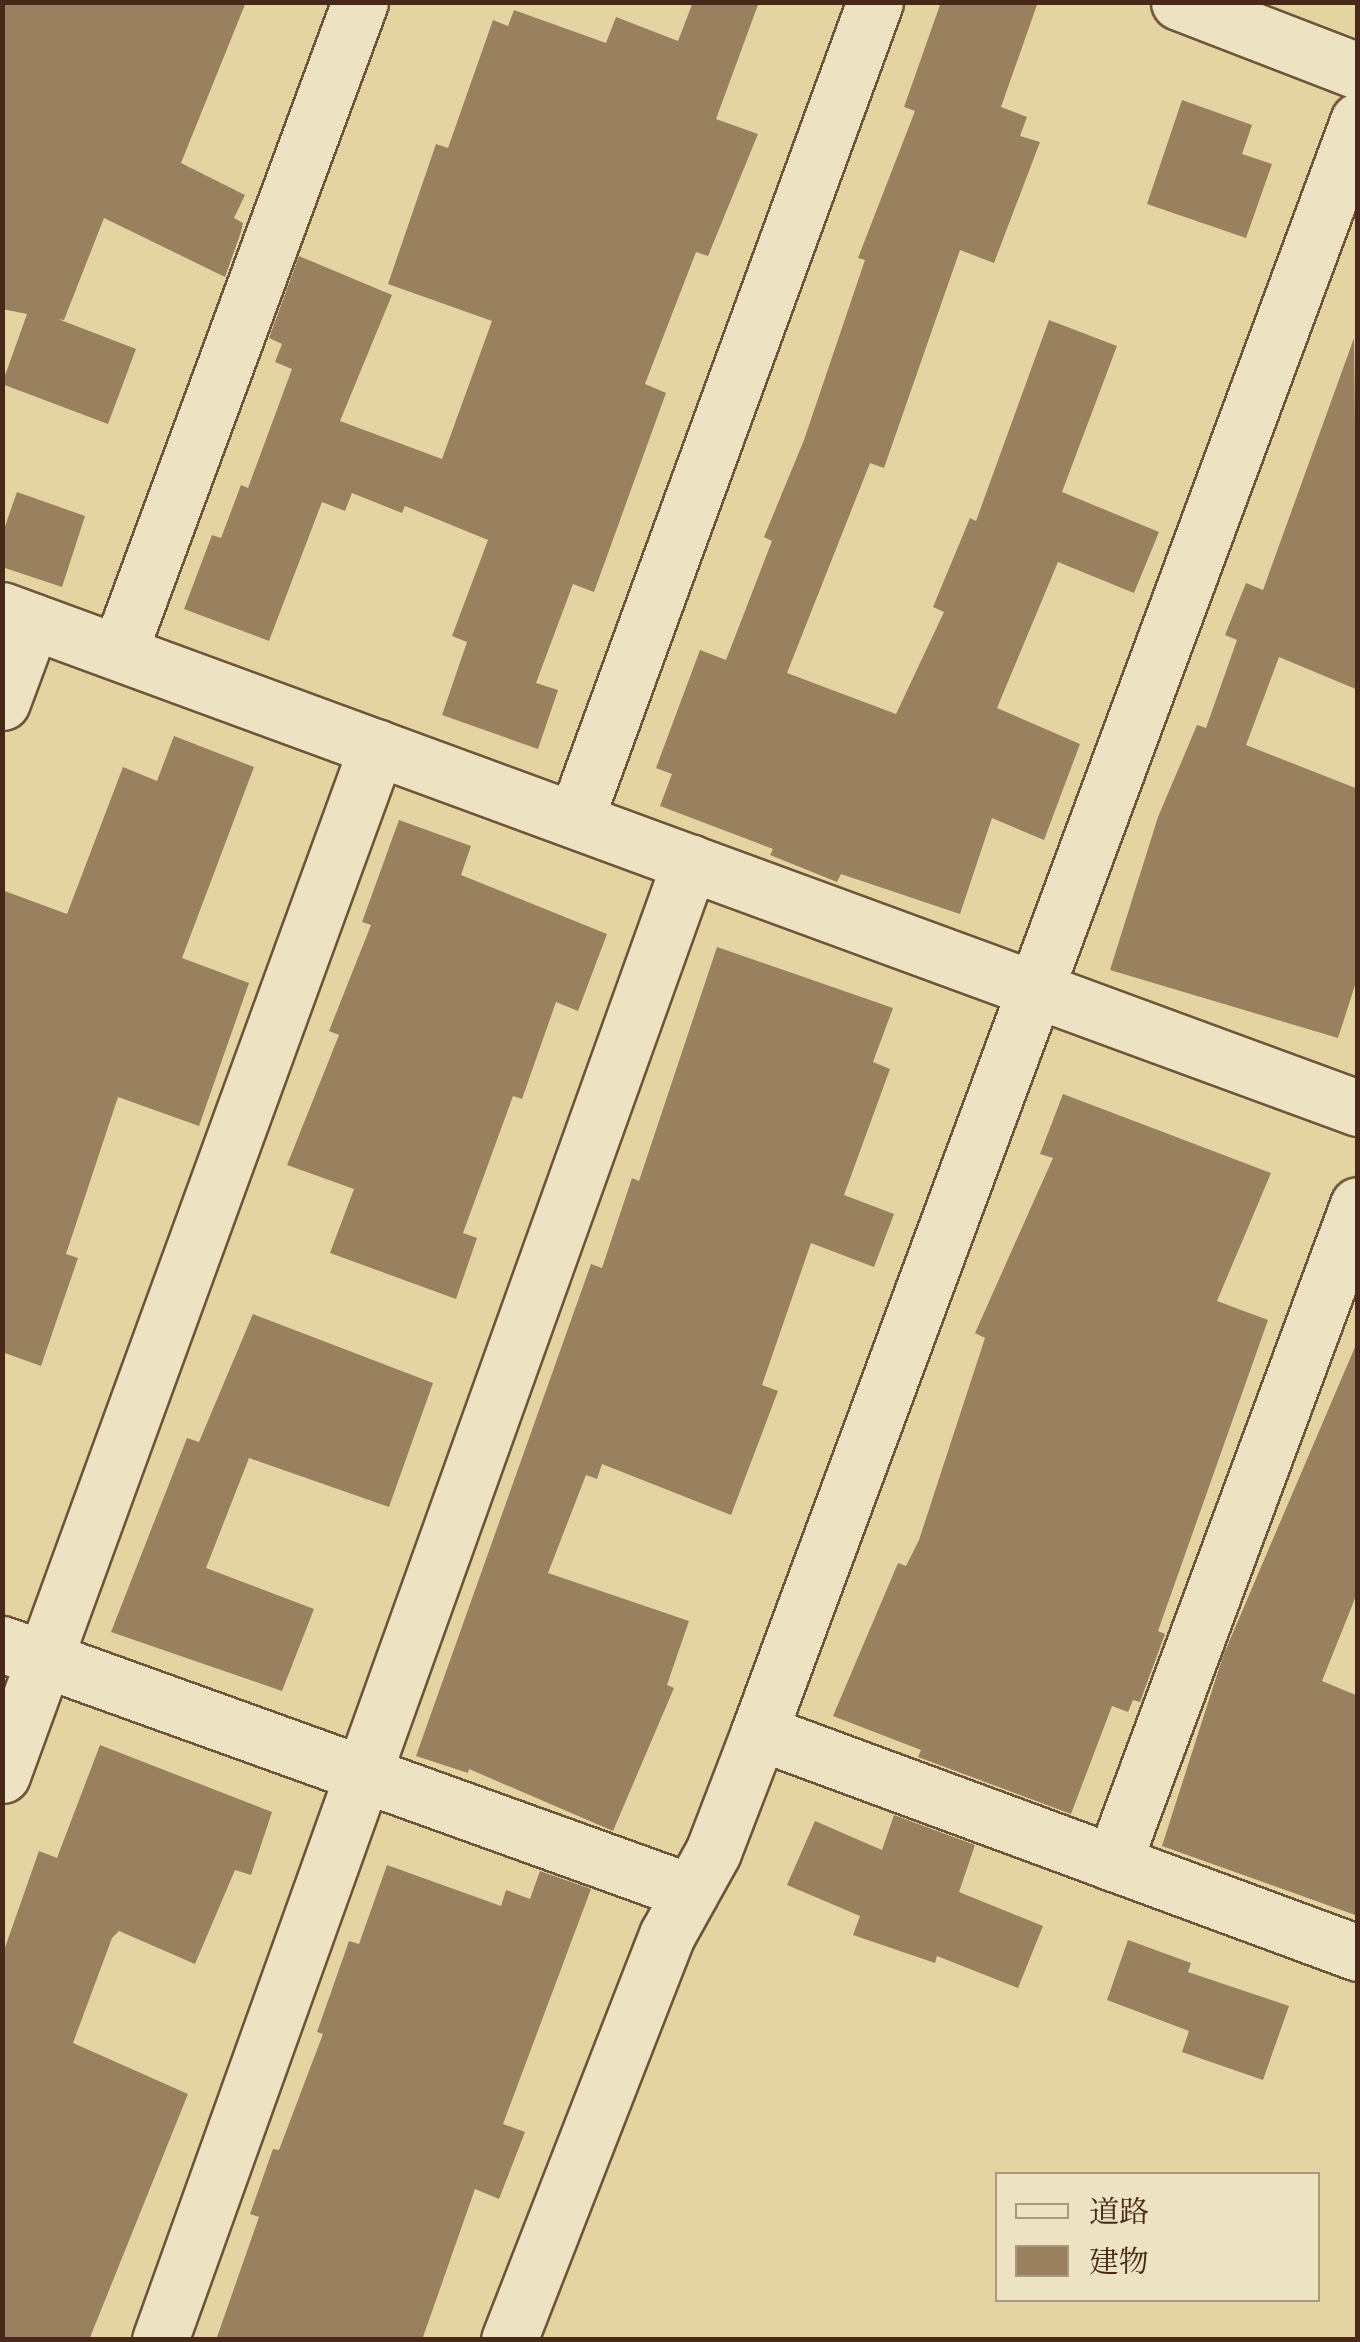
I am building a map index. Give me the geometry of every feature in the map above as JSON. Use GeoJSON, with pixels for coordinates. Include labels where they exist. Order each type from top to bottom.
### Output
{"type":"FeatureCollection","features":[{"type":"Feature","properties":{"kind":"street"},"geometry":{"type":"LineString","coordinates":[[119,652],[360,2]]}},
{"type":"Feature","properties":{"kind":"street"},"geometry":{"type":"LineString","coordinates":[[576,820],[875,2]]}},
{"type":"Feature","properties":{"kind":"street"},"geometry":{"type":"LineString","coordinates":[[1179,2],[1358,71]]}},
{"type":"Feature","properties":{"kind":"street"},"geometry":{"type":"LineString","coordinates":[[509,2340],[666,1935],[691,1892],[759,1732],[1358,121]]}},
{"type":"Feature","properties":{"kind":"street"},"geometry":{"type":"LineString","coordinates":[[2,702],[18,615],[1358,1108]]}},
{"type":"Feature","properties":{"kind":"street"},"geometry":{"type":"LineString","coordinates":[[2,1776],[23,1652],[376,747]]}},
{"type":"Feature","properties":{"kind":"street"},"geometry":{"type":"LineString","coordinates":[[160,2340],[690,862]]}},
{"type":"Feature","properties":{"kind":"street"},"geometry":{"type":"LineString","coordinates":[[1114,1863],[1358,1205]]}},
{"type":"Feature","properties":{"kind":"street"},"geometry":{"type":"LineString","coordinates":[[23,1652],[691,1892]]}},
{"type":"Feature","properties":{"kind":"street"},"geometry":{"type":"LineString","coordinates":[[759,1732],[1358,1952]]}},
{"type":"Feature","properties":{"kind":"building"},"geometry":{"type":"Polygon","coordinates":[[[2,2],[246,2],[181,163],[245,195],[234,218],[243,223],[225,277],[104,218],[64,320],[58,319],[136,349],[108,424],[2,384],[27,314],[2,309],[2,2]]]}},
{"type":"Feature","properties":{"kind":"building"},"geometry":{"type":"Polygon","coordinates":[[[693,2],[759,2],[716,119],[758,134],[708,256],[696,252],[645,384],[666,393],[594,592],[573,584],[536,683],[558,690],[538,749],[442,715],[467,642],[452,636],[488,540],[405,506],[402,513],[352,493],[345,511],[322,502],[269,641],[184,609],[212,535],[221,538],[241,485],[248,488],[292,369],[275,362],[282,344],[269,338],[299,256],[392,295],[340,421],[442,459],[492,321],[388,284],[436,144],[448,148],[493,20],[508,26],[514,10],[606,43],[616,17],[678,41],[693,2]]]}},
{"type":"Feature","properties":{"kind":"building"},"geometry":{"type":"Polygon","coordinates":[[[941,2],[1038,2],[1001,107],[1027,117],[1020,136],[1040,142],[994,263],[960,250],[884,468],[870,463],[787,673],[896,714],[944,612],[933,607],[970,518],[976,521],[1049,320],[1117,346],[1062,492],[1159,532],[1134,593],[1058,562],[997,708],[1080,744],[1044,840],[992,818],[960,914],[841,874],[837,882],[770,855],[773,849],[660,806],[672,774],[656,768],[700,650],[726,660],[772,541],[764,537],[804,440],[865,260],[858,258],[915,111],[904,107],[941,2]]]}},
{"type":"Feature","properties":{"kind":"building"},"geometry":{"type":"Polygon","coordinates":[[[1182,100],[1252,125],[1242,154],[1272,164],[1246,238],[1147,204],[1182,100]]]}},
{"type":"Feature","properties":{"kind":"building"},"geometry":{"type":"Polygon","coordinates":[[[1354,338],[1358,690],[1279,657],[1246,745],[1358,789],[1358,976],[1338,1038],[1110,970],[1158,817],[1197,725],[1206,728],[1237,640],[1225,635],[1246,583],[1263,590],[1354,338]]]}},
{"type":"Feature","properties":{"kind":"building"},"geometry":{"type":"Polygon","coordinates":[[[17,492],[85,516],[62,587],[2,567],[2,535],[17,492]]]}},
{"type":"Feature","properties":{"kind":"building"},"geometry":{"type":"Polygon","coordinates":[[[174,736],[254,767],[182,958],[249,983],[199,1126],[118,1097],[66,1254],[78,1258],[41,1366],[2,1352],[2,890],[67,914],[123,767],[157,781],[174,736]]]}},
{"type":"Feature","properties":{"kind":"building"},"geometry":{"type":"Polygon","coordinates":[[[399,820],[471,846],[461,875],[607,934],[578,1011],[556,1002],[522,1099],[513,1096],[463,1233],[477,1238],[456,1299],[330,1253],[354,1189],[287,1165],[339,1035],[329,1031],[371,925],[362,922],[399,820]]]}},
{"type":"Feature","properties":{"kind":"building"},"geometry":{"type":"Polygon","coordinates":[[[717,947],[893,1008],[873,1062],[890,1069],[844,1195],[894,1214],[874,1267],[811,1243],[762,1385],[778,1391],[731,1515],[602,1464],[597,1479],[586,1475],[548,1573],[689,1621],[667,1685],[674,1688],[613,1831],[469,1769],[468,1773],[416,1756],[591,1264],[602,1268],[632,1178],[639,1181],[717,947]]]}},
{"type":"Feature","properties":{"kind":"building"},"geometry":{"type":"Polygon","coordinates":[[[1063,1094],[1271,1173],[1217,1301],[1268,1320],[1158,1631],[1165,1634],[1140,1702],[1133,1700],[1128,1712],[1112,1706],[1071,1814],[918,1757],[921,1750],[833,1716],[898,1563],[906,1566],[919,1540],[985,1338],[975,1333],[1053,1158],[1040,1154],[1063,1094]]]}},
{"type":"Feature","properties":{"kind":"building"},"geometry":{"type":"Polygon","coordinates":[[[253,1314],[433,1383],[389,1507],[249,1458],[206,1568],[314,1609],[282,1691],[111,1632],[187,1438],[199,1442],[253,1314]]]}},
{"type":"Feature","properties":{"kind":"building"},"geometry":{"type":"Polygon","coordinates":[[[1358,1340],[1358,1591],[1322,1681],[1358,1696],[1358,1916],[1162,1846],[1223,1656],[1358,1340]]]}},
{"type":"Feature","properties":{"kind":"building"},"geometry":{"type":"Polygon","coordinates":[[[100,1745],[272,1812],[251,1875],[235,1870],[195,1964],[119,1931],[112,1938],[73,2043],[188,2094],[89,2340],[2,2340],[2,1956],[39,1851],[57,1858],[100,1745]]]}},
{"type":"Feature","properties":{"kind":"building"},"geometry":{"type":"Polygon","coordinates":[[[894,1815],[975,1845],[959,1892],[1043,1926],[1018,1988],[937,1956],[935,1963],[853,1935],[860,1916],[787,1885],[815,1821],[882,1850],[894,1815]]]}},
{"type":"Feature","properties":{"kind":"building"},"geometry":{"type":"Polygon","coordinates":[[[387,1865],[501,1906],[506,1890],[530,1899],[540,1871],[591,1889],[503,2124],[525,2132],[499,2199],[475,2189],[422,2340],[216,2340],[259,2217],[250,2214],[273,2149],[279,2150],[323,2034],[317,2032],[349,1941],[359,1944],[387,1865]]]}},
{"type":"Feature","properties":{"kind":"building"},"geometry":{"type":"Polygon","coordinates":[[[1128,1940],[1191,1963],[1188,1972],[1289,2006],[1263,2080],[1182,2052],[1189,2031],[1107,2000],[1128,1940]]]}}]}
